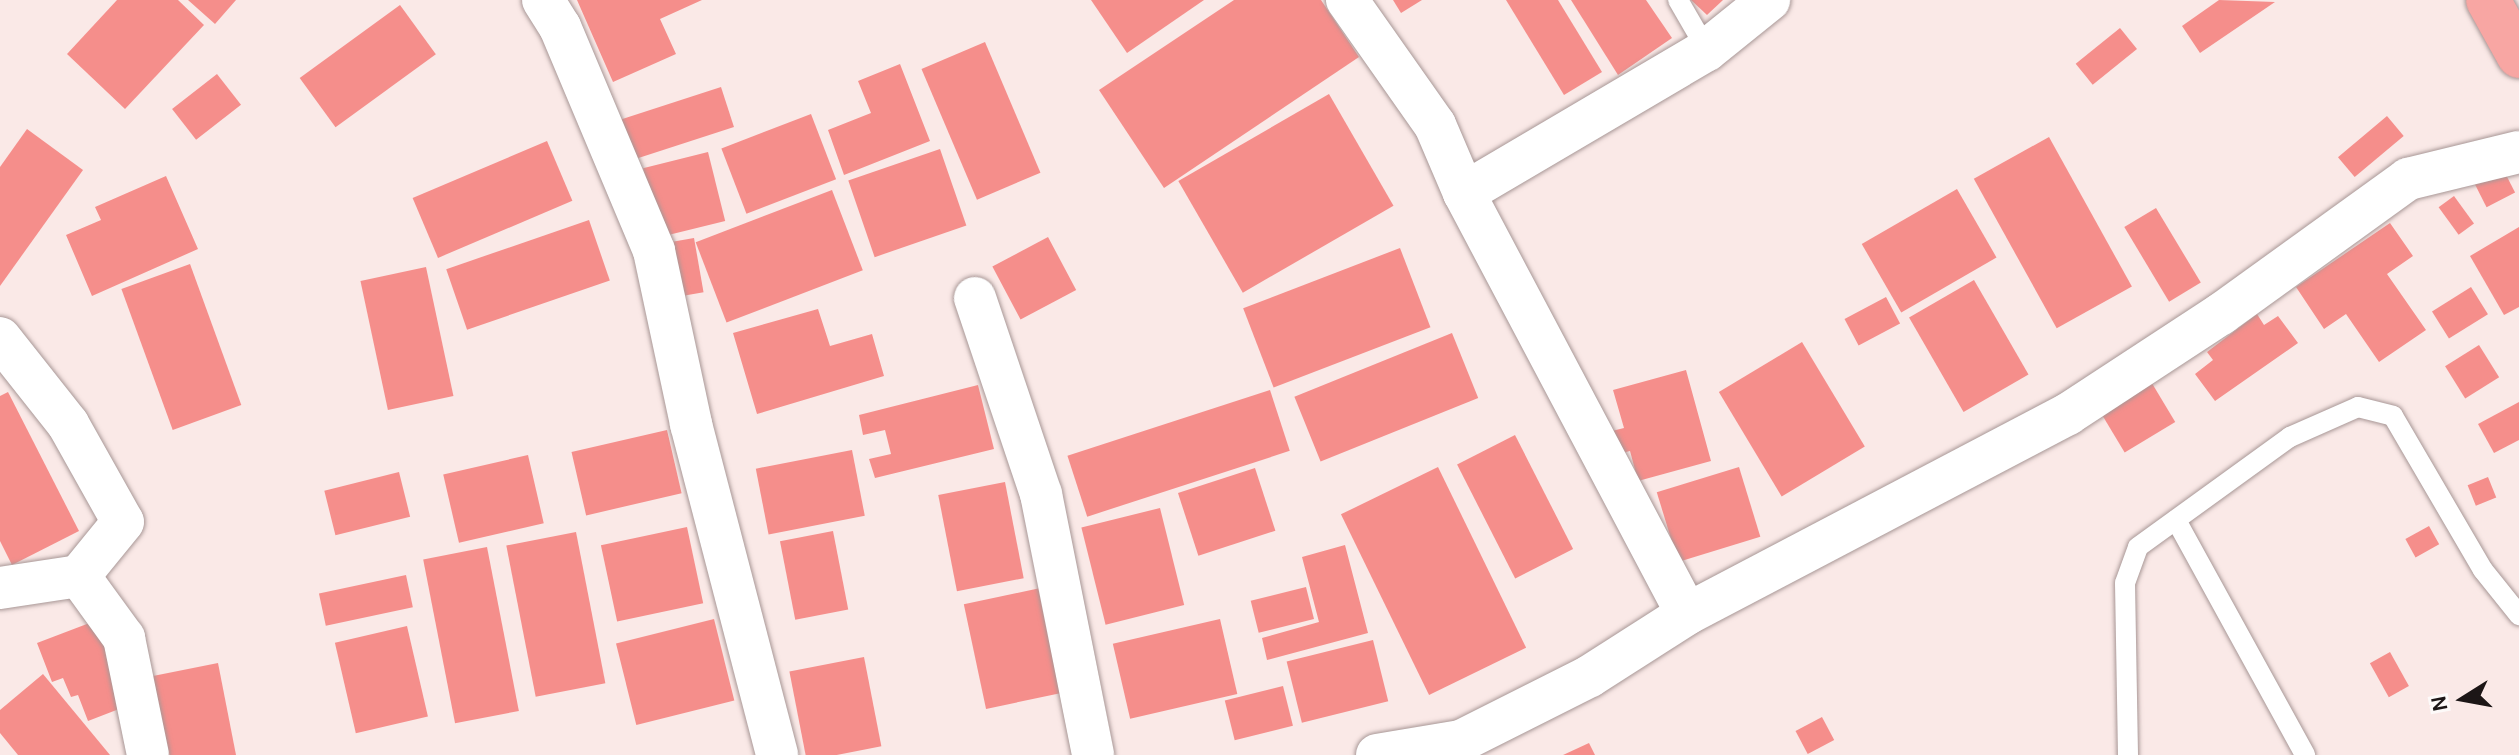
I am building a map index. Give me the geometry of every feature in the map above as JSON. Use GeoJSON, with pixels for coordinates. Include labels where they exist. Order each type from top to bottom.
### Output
{"type":"FeatureCollection","features":[{"type":"Feature","properties":{"kind":"highway"},"geometry":{"type":"LineString","coordinates":[[2488,0],[2519,56]]}},
{"type":"Feature","properties":{"kind":"street"},"geometry":{"type":"LineString","coordinates":[[543,0],[560,27],[654,251],[691,424],[777,755]]}},
{"type":"Feature","properties":{"kind":"street"},"geometry":{"type":"LineString","coordinates":[[1347,0],[1435,125],[1464,193],[1687,614]]}},
{"type":"Feature","properties":{"kind":"street"},"geometry":{"type":"LineString","coordinates":[[1464,193],[1707,50],[1769,0]]}},
{"type":"Feature","properties":{"kind":"street"},"geometry":{"type":"LineString","coordinates":[[1377,755],[1461,741],[1590,676],[1687,614],[2068,414],[2221,314],[2408,179],[2519,152]]}},
{"type":"Feature","properties":{"kind":"street"},"geometry":{"type":"LineString","coordinates":[[975,298],[1041,494],[1093,755]]}},
{"type":"Feature","properties":{"kind":"street"},"geometry":{"type":"LineString","coordinates":[[0,338],[68,424],[123,522],[79,576],[0,588]]}},
{"type":"Feature","properties":{"kind":"street"},"geometry":{"type":"LineString","coordinates":[[79,576],[124,638],[148,755]]}},
{"type":"Feature","properties":{"kind":"lane"},"geometry":{"type":"LineString","coordinates":[[1678,0],[1707,50]]}},
{"type":"Feature","properties":{"kind":"lane"},"geometry":{"type":"LineString","coordinates":[[2128,755],[2125,583],[2138,547],[2290,437],[2358,407],[2393,416],[2483,570],[2519,615]]}},
{"type":"Feature","properties":{"kind":"lane"},"geometry":{"type":"LineString","coordinates":[[2176,520],[2305,755]]}},
{"type":"Feature","properties":{"kind":"building"},"geometry":{"type":"Polygon","coordinates":[[[117,0],[178,0],[204,25],[125,109],[67,54],[117,0]]]}},
{"type":"Feature","properties":{"kind":"building"},"geometry":{"type":"Polygon","coordinates":[[[188,0],[236,0],[215,24],[188,0]]]}},
{"type":"Feature","properties":{"kind":"building"},"geometry":{"type":"Polygon","coordinates":[[[577,0],[702,0],[660,19],[676,54],[613,82],[577,0]]]}},
{"type":"Feature","properties":{"kind":"building"},"geometry":{"type":"Polygon","coordinates":[[[1091,0],[1204,0],[1127,53],[1091,0]]]}},
{"type":"Feature","properties":{"kind":"building"},"geometry":{"type":"Polygon","coordinates":[[[1234,0],[1321,0],[1359,57],[1164,188],[1099,90],[1234,0]]]}},
{"type":"Feature","properties":{"kind":"building"},"geometry":{"type":"Polygon","coordinates":[[[1393,0],[1422,0],[1401,13],[1393,0]]]}},
{"type":"Feature","properties":{"kind":"building"},"geometry":{"type":"Polygon","coordinates":[[[1506,0],[1558,0],[1602,72],[1564,95],[1506,0]]]}},
{"type":"Feature","properties":{"kind":"building"},"geometry":{"type":"Polygon","coordinates":[[[1571,0],[1646,0],[1672,38],[1618,75],[1571,0]]]}},
{"type":"Feature","properties":{"kind":"building"},"geometry":{"type":"Polygon","coordinates":[[[1691,0],[1723,0],[1707,15],[1691,0]]]}},
{"type":"Feature","properties":{"kind":"building"},"geometry":{"type":"Polygon","coordinates":[[[2219,0],[2275,2],[2200,53],[2182,26],[2219,0]]]}},
{"type":"Feature","properties":{"kind":"building"},"geometry":{"type":"Polygon","coordinates":[[[400,5],[436,54],[336,127],[300,78],[400,5]]]}},
{"type":"Feature","properties":{"kind":"building"},"geometry":{"type":"Polygon","coordinates":[[[2120,28],[2137,49],[2093,85],[2076,64],[2120,28]]]}},
{"type":"Feature","properties":{"kind":"building"},"geometry":{"type":"Polygon","coordinates":[[[985,42],[1040,173],[977,200],[921,69],[985,42]]]}},
{"type":"Feature","properties":{"kind":"building"},"geometry":{"type":"Polygon","coordinates":[[[900,64],[930,141],[844,175],[828,130],[871,113],[858,81],[900,64]]]}},
{"type":"Feature","properties":{"kind":"building"},"geometry":{"type":"Polygon","coordinates":[[[217,74],[241,105],[196,140],[172,109],[217,74]]]}},
{"type":"Feature","properties":{"kind":"building"},"geometry":{"type":"Polygon","coordinates":[[[721,87],[734,127],[625,162],[612,123],[721,87]]]}},
{"type":"Feature","properties":{"kind":"building"},"geometry":{"type":"Polygon","coordinates":[[[1329,94],[1394,206],[1243,293],[1178,181],[1329,94]]]}},
{"type":"Feature","properties":{"kind":"building"},"geometry":{"type":"Polygon","coordinates":[[[811,114],[836,179],[746,214],[721,148],[811,114]]]}},
{"type":"Feature","properties":{"kind":"building"},"geometry":{"type":"Polygon","coordinates":[[[2387,116],[2404,136],[2355,177],[2338,157],[2387,116]]]}},
{"type":"Feature","properties":{"kind":"building"},"geometry":{"type":"Polygon","coordinates":[[[27,129],[83,170],[0,286],[0,167],[27,129]]]}},
{"type":"Feature","properties":{"kind":"building"},"geometry":{"type":"Polygon","coordinates":[[[2049,137],[2132,287],[2057,328],[1974,179],[2049,137]]]}},
{"type":"Feature","properties":{"kind":"building"},"geometry":{"type":"Polygon","coordinates":[[[547,141],[572,201],[438,258],[413,198],[547,141]]]}},
{"type":"Feature","properties":{"kind":"building"},"geometry":{"type":"Polygon","coordinates":[[[940,149],[966,226],[875,257],[848,181],[940,149]]]}},
{"type":"Feature","properties":{"kind":"building"},"geometry":{"type":"Polygon","coordinates":[[[708,152],[725,221],[660,237],[643,168],[708,152]]]}},
{"type":"Feature","properties":{"kind":"building"},"geometry":{"type":"Polygon","coordinates":[[[2501,165],[2515,193],[2487,207],[2472,180],[2501,165]]]}},
{"type":"Feature","properties":{"kind":"building"},"geometry":{"type":"Polygon","coordinates":[[[166,176],[198,249],[92,296],[66,235],[101,220],[95,207],[166,176]]]}},
{"type":"Feature","properties":{"kind":"building"},"geometry":{"type":"Polygon","coordinates":[[[1957,189],[1996,257],[1901,312],[1862,244],[1957,189]]]}},
{"type":"Feature","properties":{"kind":"building"},"geometry":{"type":"Polygon","coordinates":[[[832,190],[863,270],[727,323],[696,242],[832,190]]]}},
{"type":"Feature","properties":{"kind":"building"},"geometry":{"type":"Polygon","coordinates":[[[2454,196],[2474,224],[2459,235],[2439,207],[2454,196]]]}},
{"type":"Feature","properties":{"kind":"building"},"geometry":{"type":"Polygon","coordinates":[[[2156,208],[2201,283],[2169,302],[2124,227],[2156,208]]]}},
{"type":"Feature","properties":{"kind":"building"},"geometry":{"type":"Polygon","coordinates":[[[589,220],[610,281],[467,330],[446,269],[589,220]]]}},
{"type":"Feature","properties":{"kind":"building"},"geometry":{"type":"Polygon","coordinates":[[[2390,223],[2413,256],[2387,274],[2426,330],[2379,362],[2346,314],[2324,329],[2296,287],[2390,223]]]}},
{"type":"Feature","properties":{"kind":"building"},"geometry":{"type":"Polygon","coordinates":[[[2519,227],[2519,307],[2504,315],[2470,256],[2519,227]]]}},
{"type":"Feature","properties":{"kind":"building"},"geometry":{"type":"Polygon","coordinates":[[[1048,237],[1076,290],[1021,320],[992,267],[1048,237]]]}},
{"type":"Feature","properties":{"kind":"building"},"geometry":{"type":"Polygon","coordinates":[[[694,238],[704,292],[675,297],[665,243],[694,238]]]}},
{"type":"Feature","properties":{"kind":"building"},"geometry":{"type":"Polygon","coordinates":[[[1400,248],[1430,327],[1274,388],[1243,308],[1400,248]]]}},
{"type":"Feature","properties":{"kind":"building"},"geometry":{"type":"Polygon","coordinates":[[[190,264],[241,405],[173,430],[121,289],[190,264]]]}},
{"type":"Feature","properties":{"kind":"building"},"geometry":{"type":"Polygon","coordinates":[[[426,267],[453,396],[388,410],[360,281],[426,267]]]}},
{"type":"Feature","properties":{"kind":"building"},"geometry":{"type":"Polygon","coordinates":[[[1974,280],[2028,374],[1964,412],[1909,318],[1974,280]]]}},
{"type":"Feature","properties":{"kind":"building"},"geometry":{"type":"Polygon","coordinates":[[[2471,287],[2488,314],[2449,339],[2432,311],[2471,287]]]}},
{"type":"Feature","properties":{"kind":"building"},"geometry":{"type":"Polygon","coordinates":[[[1886,297],[1900,323],[1859,346],[1845,319],[1886,297]]]}},
{"type":"Feature","properties":{"kind":"building"},"geometry":{"type":"Polygon","coordinates":[[[818,309],[830,346],[872,334],[884,376],[757,414],[733,333],[818,309]]]}},
{"type":"Feature","properties":{"kind":"building"},"geometry":{"type":"Polygon","coordinates":[[[2257,314],[2264,325],[2278,316],[2298,343],[2215,401],[2195,374],[2213,360],[2207,352],[2257,314]]]}},
{"type":"Feature","properties":{"kind":"building"},"geometry":{"type":"Polygon","coordinates":[[[1452,333],[1478,398],[1321,462],[1294,397],[1452,333]]]}},
{"type":"Feature","properties":{"kind":"building"},"geometry":{"type":"Polygon","coordinates":[[[1802,342],[1865,447],[1782,497],[1719,392],[1802,342]]]}},
{"type":"Feature","properties":{"kind":"building"},"geometry":{"type":"Polygon","coordinates":[[[2479,345],[2499,377],[2465,398],[2445,366],[2479,345]]]}},
{"type":"Feature","properties":{"kind":"building"},"geometry":{"type":"Polygon","coordinates":[[[1686,370],[1711,461],[1638,481],[1630,451],[1618,454],[1612,431],[1624,428],[1613,390],[1686,370]]]}},
{"type":"Feature","properties":{"kind":"building"},"geometry":{"type":"Polygon","coordinates":[[[2150,380],[2175,422],[2125,452],[2099,410],[2150,380]]]}},
{"type":"Feature","properties":{"kind":"building"},"geometry":{"type":"Polygon","coordinates":[[[978,385],[994,449],[875,478],[869,459],[891,454],[885,430],[863,435],[859,415],[978,385]]]}},
{"type":"Feature","properties":{"kind":"building"},"geometry":{"type":"Polygon","coordinates":[[[1270,390],[1290,451],[1087,517],[1067,456],[1270,390]]]}},
{"type":"Feature","properties":{"kind":"building"},"geometry":{"type":"Polygon","coordinates":[[[8,392],[79,531],[12,565],[0,541],[0,396],[8,392]]]}},
{"type":"Feature","properties":{"kind":"building"},"geometry":{"type":"Polygon","coordinates":[[[2519,402],[2519,440],[2494,453],[2478,424],[2519,402]]]}},
{"type":"Feature","properties":{"kind":"building"},"geometry":{"type":"Polygon","coordinates":[[[667,430],[682,493],[586,515],[572,452],[667,430]]]}},
{"type":"Feature","properties":{"kind":"building"},"geometry":{"type":"Polygon","coordinates":[[[1515,435],[1573,549],[1515,579],[1457,465],[1515,435]]]}},
{"type":"Feature","properties":{"kind":"building"},"geometry":{"type":"Polygon","coordinates":[[[852,450],[865,516],[769,534],[756,469],[852,450]]]}},
{"type":"Feature","properties":{"kind":"building"},"geometry":{"type":"Polygon","coordinates":[[[528,455],[544,523],[459,543],[443,475],[528,455]]]}},
{"type":"Feature","properties":{"kind":"building"},"geometry":{"type":"Polygon","coordinates":[[[1438,467],[1526,648],[1429,695],[1341,514],[1438,467]]]}},
{"type":"Feature","properties":{"kind":"building"},"geometry":{"type":"Polygon","coordinates":[[[1739,467],[1760,537],[1678,562],[1657,492],[1739,467]]]}},
{"type":"Feature","properties":{"kind":"building"},"geometry":{"type":"Polygon","coordinates":[[[1255,468],[1275,531],[1198,556],[1178,493],[1255,468]]]}},
{"type":"Feature","properties":{"kind":"building"},"geometry":{"type":"Polygon","coordinates":[[[399,472],[410,517],[335,535],[324,491],[399,472]]]}},
{"type":"Feature","properties":{"kind":"building"},"geometry":{"type":"Polygon","coordinates":[[[2488,477],[2496,497],[2476,506],[2468,485],[2488,477]]]}},
{"type":"Feature","properties":{"kind":"building"},"geometry":{"type":"Polygon","coordinates":[[[1005,482],[1024,578],[957,591],[938,495],[1005,482]]]}},
{"type":"Feature","properties":{"kind":"building"},"geometry":{"type":"Polygon","coordinates":[[[1160,508],[1184,605],[1106,625],[1081,528],[1160,508]]]}},
{"type":"Feature","properties":{"kind":"building"},"geometry":{"type":"Polygon","coordinates":[[[2429,526],[2439,544],[2416,557],[2405,539],[2429,526]]]}},
{"type":"Feature","properties":{"kind":"building"},"geometry":{"type":"Polygon","coordinates":[[[687,527],[703,603],[617,622],[601,545],[687,527]]]}},
{"type":"Feature","properties":{"kind":"building"},"geometry":{"type":"Polygon","coordinates":[[[833,531],[848,610],[795,620],[780,541],[833,531]]]}},
{"type":"Feature","properties":{"kind":"building"},"geometry":{"type":"Polygon","coordinates":[[[576,532],[605,683],[536,697],[506,546],[576,532]]]}},
{"type":"Feature","properties":{"kind":"building"},"geometry":{"type":"Polygon","coordinates":[[[1345,545],[1368,633],[1267,660],[1262,638],[1319,622],[1302,557],[1345,545]]]}},
{"type":"Feature","properties":{"kind":"building"},"geometry":{"type":"Polygon","coordinates":[[[487,547],[519,711],[455,723],[423,559],[487,547]]]}},
{"type":"Feature","properties":{"kind":"building"},"geometry":{"type":"Polygon","coordinates":[[[406,575],[413,607],[326,626],[319,594],[406,575]]]}},
{"type":"Feature","properties":{"kind":"building"},"geometry":{"type":"Polygon","coordinates":[[[1045,587],[1067,692],[986,709],[964,604],[1045,587]]]}},
{"type":"Feature","properties":{"kind":"building"},"geometry":{"type":"Polygon","coordinates":[[[1306,587],[1314,619],[1259,633],[1251,601],[1306,587]]]}},
{"type":"Feature","properties":{"kind":"building"},"geometry":{"type":"Polygon","coordinates":[[[100,619],[132,704],[88,721],[78,695],[71,697],[63,678],[52,682],[37,643],[100,619]]]}},
{"type":"Feature","properties":{"kind":"building"},"geometry":{"type":"Polygon","coordinates":[[[714,619],[734,701],[636,725],[616,643],[714,619]]]}},
{"type":"Feature","properties":{"kind":"building"},"geometry":{"type":"Polygon","coordinates":[[[1220,619],[1237,694],[1130,719],[1113,644],[1220,619]]]}},
{"type":"Feature","properties":{"kind":"building"},"geometry":{"type":"Polygon","coordinates":[[[407,626],[428,717],[356,733],[335,643],[407,626]]]}},
{"type":"Feature","properties":{"kind":"building"},"geometry":{"type":"Polygon","coordinates":[[[1373,640],[1388,701],[1302,723],[1287,662],[1373,640]]]}},
{"type":"Feature","properties":{"kind":"building"},"geometry":{"type":"Polygon","coordinates":[[[2390,652],[2409,686],[2389,697],[2370,663],[2390,652]]]}},
{"type":"Feature","properties":{"kind":"building"},"geometry":{"type":"Polygon","coordinates":[[[864,657],[881,746],[837,755],[806,755],[789,672],[864,657]]]}},
{"type":"Feature","properties":{"kind":"building"},"geometry":{"type":"Polygon","coordinates":[[[218,663],[236,755],[158,755],[143,678],[218,663]]]}},
{"type":"Feature","properties":{"kind":"building"},"geometry":{"type":"Polygon","coordinates":[[[43,674],[110,755],[18,755],[0,733],[0,710],[43,674]]]}},
{"type":"Feature","properties":{"kind":"building"},"geometry":{"type":"Polygon","coordinates":[[[1283,686],[1293,726],[1235,740],[1225,701],[1283,686]]]}},
{"type":"Feature","properties":{"kind":"building"},"geometry":{"type":"Polygon","coordinates":[[[1822,717],[1834,740],[1808,754],[1796,731],[1822,717]]]}},
{"type":"Feature","properties":{"kind":"building"},"geometry":{"type":"Polygon","coordinates":[[[1589,743],[1595,755],[1563,755],[1589,743]]]}}]}
